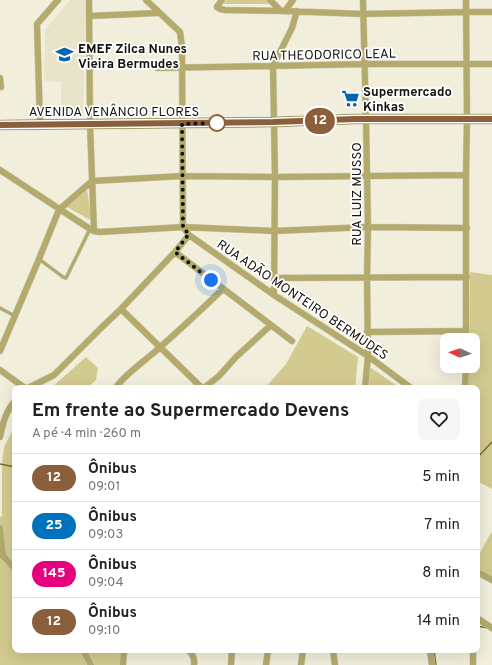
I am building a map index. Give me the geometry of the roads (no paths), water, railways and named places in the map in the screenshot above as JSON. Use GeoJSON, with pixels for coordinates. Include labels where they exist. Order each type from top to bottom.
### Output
{"type":"FeatureCollection","features":[{"type":"Feature","properties":{"kind":"main road","name":"AVENIDA VENÂNCIO FLORES"},"geometry":{"type":"LineString","coordinates":[[0,125],[182,124],[366,119],[492,119]]}},
{"type":"Feature","properties":{"kind":"street"},"geometry":{"type":"LineString","coordinates":[[40,125],[37,24],[58,0]]}},
{"type":"Feature","properties":{"kind":"street"},"geometry":{"type":"LineString","coordinates":[[89,0],[92,230]]}},
{"type":"Feature","properties":{"kind":"street"},"geometry":{"type":"LineString","coordinates":[[146,0],[158,13],[180,32],[182,46],[183,228]]}},
{"type":"Feature","properties":{"kind":"street"},"geometry":{"type":"LineString","coordinates":[[270,0],[283,10]]}},
{"type":"Feature","properties":{"kind":"street"},"geometry":{"type":"LineString","coordinates":[[283,10],[293,0]]}},
{"type":"Feature","properties":{"kind":"street","name":"RUA LUIZ MUSSO"},"geometry":{"type":"LineString","coordinates":[[363,0],[368,227],[368,356],[365,385]]}},
{"type":"Feature","properties":{"kind":"street"},"geometry":{"type":"LineString","coordinates":[[367,332],[466,331],[466,0]]}},
{"type":"Feature","properties":{"kind":"street"},"geometry":{"type":"LineString","coordinates":[[220,2],[218,7],[225,10],[283,10],[363,14],[492,12]]}},
{"type":"Feature","properties":{"kind":"street"},"geometry":{"type":"LineString","coordinates":[[274,295],[273,66],[292,28],[297,11]]}},
{"type":"Feature","properties":{"kind":"street"},"geometry":{"type":"LineString","coordinates":[[89,16],[158,13]]}},
{"type":"Feature","properties":{"kind":"street","name":"RUA THEODORICO LEAL"},"geometry":{"type":"LineString","coordinates":[[157,68],[365,64],[492,64]]}},
{"type":"Feature","properties":{"kind":"street"},"geometry":{"type":"LineString","coordinates":[[0,78],[1,87]]}},
{"type":"Feature","properties":{"kind":"street"},"geometry":{"type":"LineString","coordinates":[[0,170],[92,230],[100,232],[183,228],[274,230],[368,227],[467,228]]}},
{"type":"Feature","properties":{"kind":"street"},"geometry":{"type":"LineString","coordinates":[[0,351],[60,209],[92,181],[183,176],[274,177],[466,175]]}},
{"type":"Feature","properties":{"kind":"street","name":"RUA ADÃO MONTEIRO BERMUDES"},"geometry":{"type":"LineString","coordinates":[[183,228],[189,234],[274,295],[368,356],[407,385]]}},
{"type":"Feature","properties":{"kind":"street"},"geometry":{"type":"LineString","coordinates":[[33,385],[54,375],[121,309],[175,252],[189,234]]}},
{"type":"Feature","properties":{"kind":"street"},"geometry":{"type":"LineString","coordinates":[[175,252],[292,340]]}},
{"type":"Feature","properties":{"kind":"street"},"geometry":{"type":"LineString","coordinates":[[274,278],[467,277]]}},
{"type":"Feature","properties":{"kind":"street"},"geometry":{"type":"LineString","coordinates":[[117,385],[160,348],[223,289]]}},
{"type":"Feature","properties":{"kind":"street"},"geometry":{"type":"LineString","coordinates":[[121,309],[200,385]]}},
{"type":"Feature","properties":{"kind":"street"},"geometry":{"type":"LineString","coordinates":[[207,385],[219,376],[236,357],[272,325]]}},
{"type":"Feature","properties":{"kind":"street"},"geometry":{"type":"LineString","coordinates":[[0,370],[22,385]]}},
{"type":"Feature","properties":{"kind":"street"},"geometry":{"type":"LineString","coordinates":[[465,385],[466,373]]}},
{"type":"Feature","properties":{"kind":"street"},"geometry":{"type":"LineString","coordinates":[[0,437],[7,412],[12,405]]}},
{"type":"Feature","properties":{"kind":"street"},"geometry":{"type":"LineString","coordinates":[[0,528],[2,556],[12,566]]}},
{"type":"Feature","properties":{"kind":"street"},"geometry":{"type":"LineString","coordinates":[[480,574],[492,580]]}},
{"type":"Feature","properties":{"kind":"street"},"geometry":{"type":"LineString","coordinates":[[480,620],[492,628]]}},
{"type":"Feature","properties":{"kind":"street"},"geometry":{"type":"LineString","coordinates":[[85,653],[91,665]]}},
{"type":"Feature","properties":{"kind":"street"},"geometry":{"type":"LineString","coordinates":[[123,665],[124,653]]}},
{"type":"Feature","properties":{"kind":"street"},"geometry":{"type":"LineString","coordinates":[[192,653],[194,656],[194,665]]}},
{"type":"Feature","properties":{"kind":"street"},"geometry":{"type":"LineString","coordinates":[[231,665],[232,653]]}},
{"type":"Feature","properties":{"kind":"street"},"geometry":{"type":"LineString","coordinates":[[266,665],[268,653]]}},
{"type":"Feature","properties":{"kind":"street"},"geometry":{"type":"LineString","coordinates":[[301,665],[302,653]]}},
{"type":"Feature","properties":{"kind":"street"},"geometry":{"type":"LineString","coordinates":[[333,653],[335,665]]}},
{"type":"Feature","properties":{"kind":"street"},"geometry":{"type":"LineString","coordinates":[[430,653],[432,665]]}},
{"type":"Feature","properties":{"kind":"street"},"geometry":{"type":"LineString","coordinates":[[473,653],[473,665]]}},
{"type":"Feature","properties":{"kind":"lane"},"geometry":{"type":"LineString","coordinates":[[39,259],[66,278],[92,230]]}},
{"type":"Feature","properties":{"kind":"lane"},"geometry":{"type":"LineString","coordinates":[[0,308],[15,316]]}},
{"type":"Feature","properties":{"kind":"waterway"},"geometry":{"type":"LineString","coordinates":[[480,455],[492,442]]}},
{"type":"Feature","properties":{"kind":"waterway"},"geometry":{"type":"LineString","coordinates":[[0,464],[12,466]]}},
{"type":"Feature","properties":{"kind":"waterway"},"geometry":{"type":"LineString","coordinates":[[480,627],[488,628]]}},
{"type":"Feature","properties":{"kind":"waterway"},"geometry":{"type":"LineString","coordinates":[[434,653],[436,665]]}},
{"type":"Feature","properties":{"kind":"place","name":"EMEF Zilca Nunes Vieira Bermudes"},"geometry":{"type":"Point","coordinates":[65,55]}},
{"type":"Feature","properties":{"kind":"place","name":"Supermercado Kinkas"},"geometry":{"type":"Point","coordinates":[350,98]}}]}
